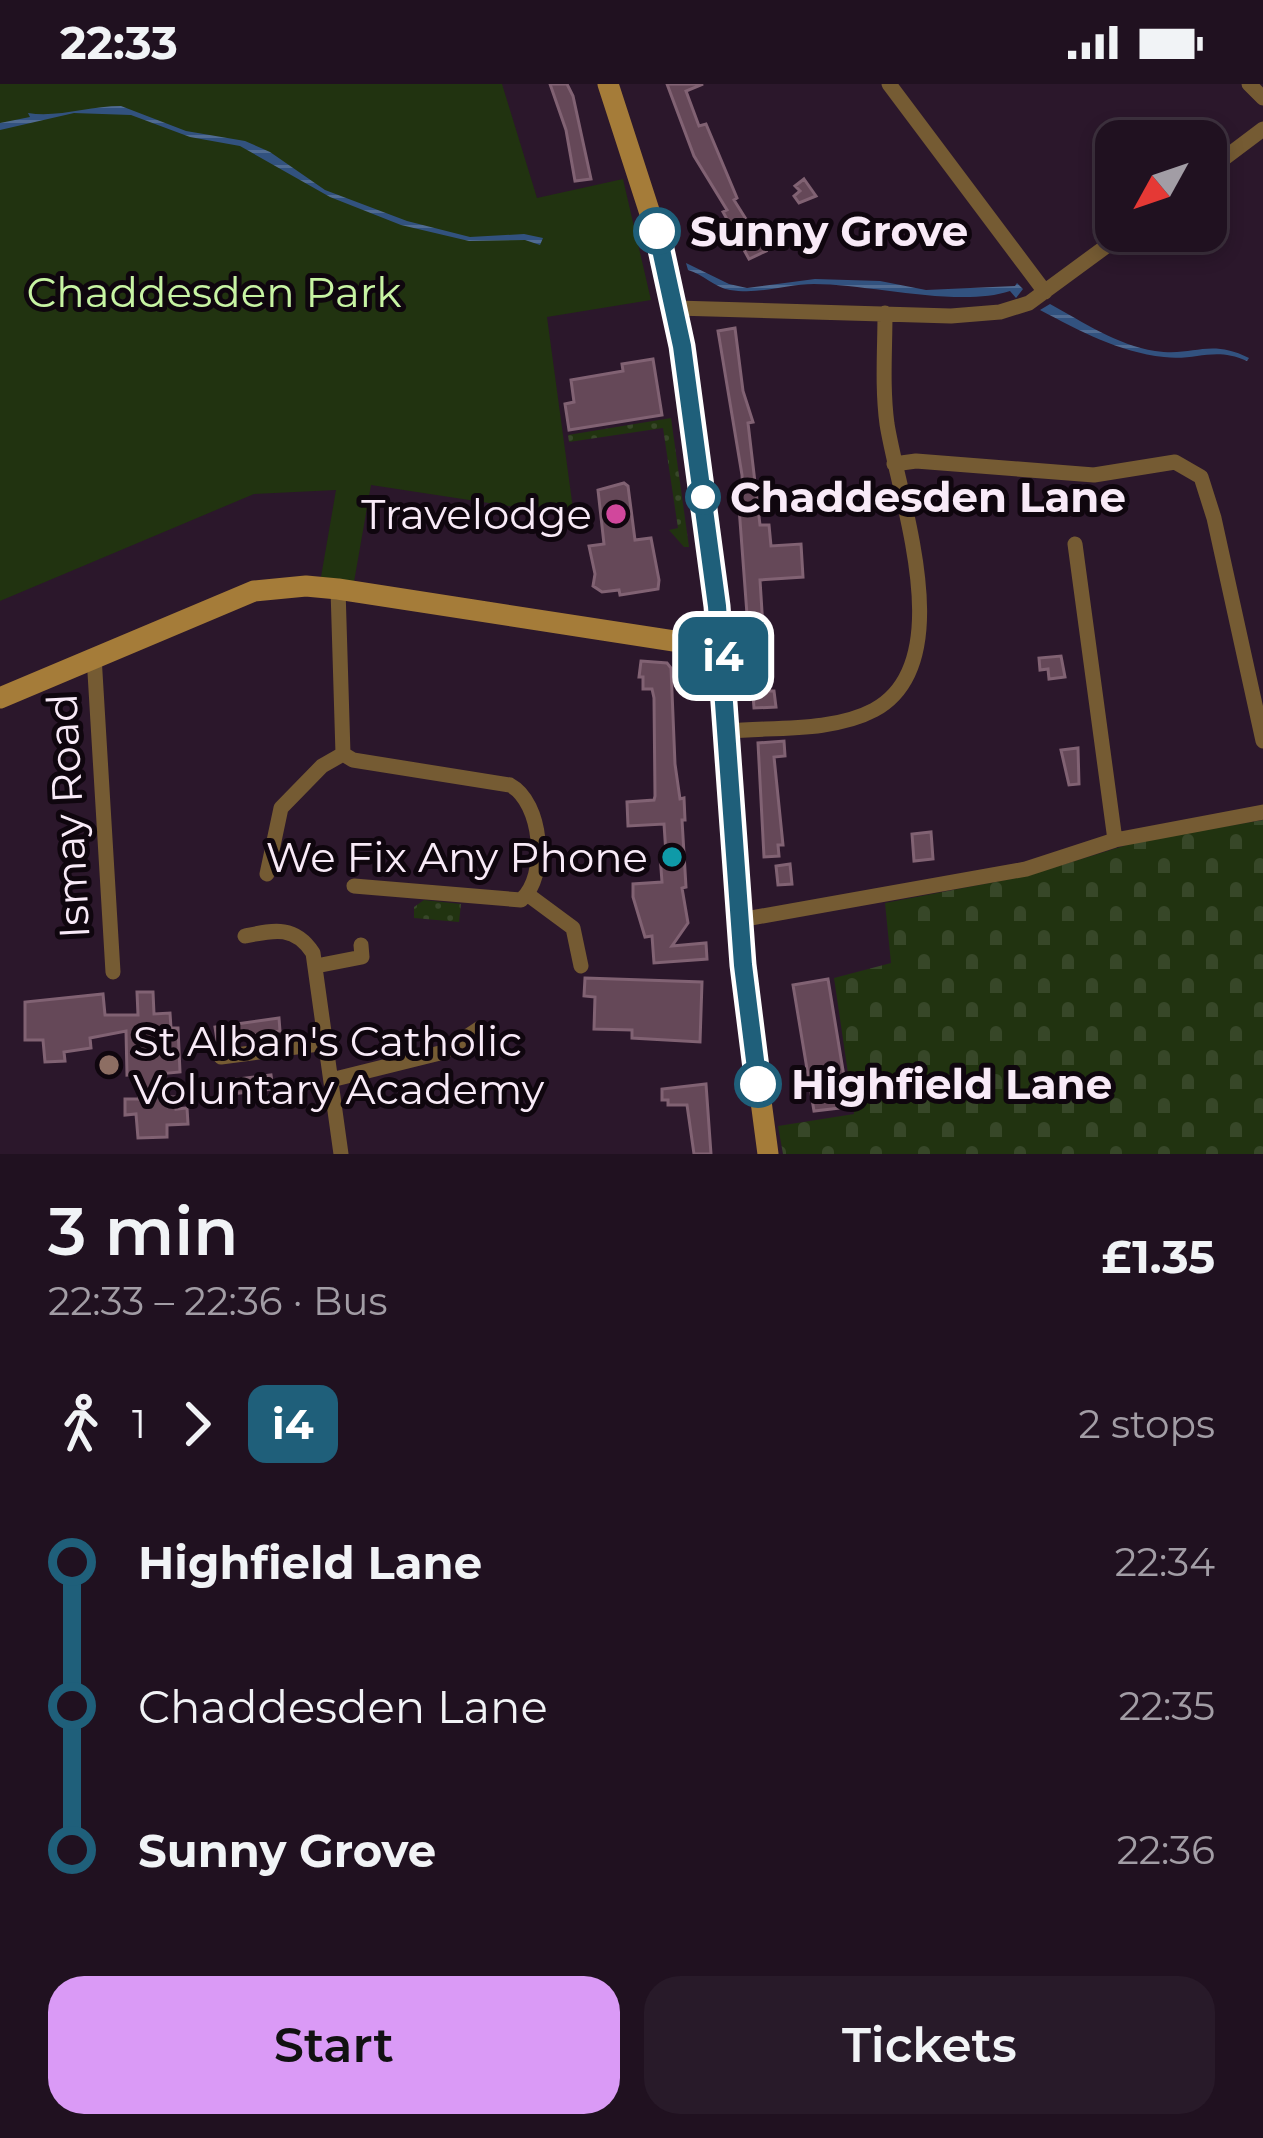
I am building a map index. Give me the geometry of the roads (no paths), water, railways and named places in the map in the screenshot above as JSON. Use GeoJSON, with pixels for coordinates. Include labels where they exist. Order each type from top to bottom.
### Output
{"type":"FeatureCollection","features":[{"type":"Feature","properties":{"kind":"street"},"geometry":{"type":"LineString","coordinates":[[608,84],[657,231],[676,308],[721,638],[740,920],[768,1154]]}},
{"type":"Feature","properties":{"kind":"street"},"geometry":{"type":"LineString","coordinates":[[890,84],[1045,292]]}},
{"type":"Feature","properties":{"kind":"street"},"geometry":{"type":"LineString","coordinates":[[1249,84],[1263,98]]}},
{"type":"Feature","properties":{"kind":"street"},"geometry":{"type":"LineString","coordinates":[[1227,156],[1263,129]]}},
{"type":"Feature","properties":{"kind":"street"},"geometry":{"type":"LineString","coordinates":[[676,308],[951,316],[1000,312],[1029,303],[1099,252]]}},
{"type":"Feature","properties":{"kind":"street"},"geometry":{"type":"LineString","coordinates":[[728,731],[855,718],[883,704],[905,681],[916,656],[920,618],[885,407],[885,313]]}},
{"type":"Feature","properties":{"kind":"street"},"geometry":{"type":"LineString","coordinates":[[894,464],[916,461],[1094,475],[1168,462],[1197,473],[1206,487],[1263,741]]}},
{"type":"Feature","properties":{"kind":"street"},"geometry":{"type":"LineString","coordinates":[[1075,544],[1115,840]]}},
{"type":"Feature","properties":{"kind":"street"},"geometry":{"type":"LineString","coordinates":[[0,698],[254,591],[283,586],[338,589],[674,641],[721,638]]}},
{"type":"Feature","properties":{"kind":"street"},"geometry":{"type":"LineString","coordinates":[[338,589],[344,754]]}},
{"type":"Feature","properties":{"kind":"street","name":"Ismay Road"},"geometry":{"type":"LineString","coordinates":[[94,656],[112,972]]}},
{"type":"Feature","properties":{"kind":"street"},"geometry":{"type":"LineString","coordinates":[[267,874],[281,808],[322,766],[344,754]]}},
{"type":"Feature","properties":{"kind":"street"},"geometry":{"type":"LineString","coordinates":[[344,754],[353,760],[517,788],[527,803],[537,849],[535,879],[516,902],[354,886]]}},
{"type":"Feature","properties":{"kind":"street"},"geometry":{"type":"LineString","coordinates":[[740,920],[1026,869],[1115,840],[1263,812]]}},
{"type":"Feature","properties":{"kind":"street"},"geometry":{"type":"LineString","coordinates":[[527,894],[573,928],[580,966]]}},
{"type":"Feature","properties":{"kind":"street"},"geometry":{"type":"LineString","coordinates":[[245,936],[278,930],[306,942],[316,966],[341,1154]]}},
{"type":"Feature","properties":{"kind":"street"},"geometry":{"type":"LineString","coordinates":[[316,966],[362,957],[362,945]]}},
{"type":"Feature","properties":{"kind":"street"},"geometry":{"type":"LineString","coordinates":[[332,1080],[444,1052],[480,1028]]}},
{"type":"Feature","properties":{"kind":"street"},"geometry":{"type":"LineString","coordinates":[[220,1057],[326,1043]]}},
{"type":"Feature","properties":{"kind":"water"},"geometry":{"type":"Polygon","coordinates":[[[121,106],[186,131],[245,141],[270,152],[325,190],[407,221],[470,237],[524,234],[543,238],[540,245],[525,240],[469,241],[401,225],[330,197],[240,146],[190,137],[131,115],[74,113],[0,130],[0,123],[30,117],[28,113],[121,106]]]}},
{"type":"Feature","properties":{"kind":"water"},"geometry":{"type":"Polygon","coordinates":[[[686,263],[747,288],[815,279],[880,281],[926,290],[1017,283],[1023,289],[1016,298],[1010,291],[966,297],[814,284],[741,291],[719,287],[688,270],[686,263]]]}},
{"type":"Feature","properties":{"kind":"water"},"geometry":{"type":"Polygon","coordinates":[[[1050,304],[1141,348],[1169,352],[1223,349],[1249,358],[1164,357],[1131,350],[1040,310],[1050,304]]]}},
{"type":"Feature","properties":{"kind":"place","name":"Sunny Grove"},"geometry":{"type":"Point","coordinates":[657,231]}},
{"type":"Feature","properties":{"kind":"place","name":"Chaddesden Lane"},"geometry":{"type":"Point","coordinates":[703,497]}},
{"type":"Feature","properties":{"kind":"place","name":"Travelodge"},"geometry":{"type":"Point","coordinates":[616,514]}},
{"type":"Feature","properties":{"kind":"place","name":"We Fix Any Phone"},"geometry":{"type":"Point","coordinates":[672,857]}},
{"type":"Feature","properties":{"kind":"place","name":"St Alban's Catholic Voluntary Academy"},"geometry":{"type":"Point","coordinates":[109,1065]}},
{"type":"Feature","properties":{"kind":"place","name":"Highfield Lane"},"geometry":{"type":"Point","coordinates":[758,1084]}},
{"type":"Feature","properties":{"kind":"park label","name":"Chaddesden Park"},"geometry":{"type":"Point","coordinates":[214,292]}}]}
